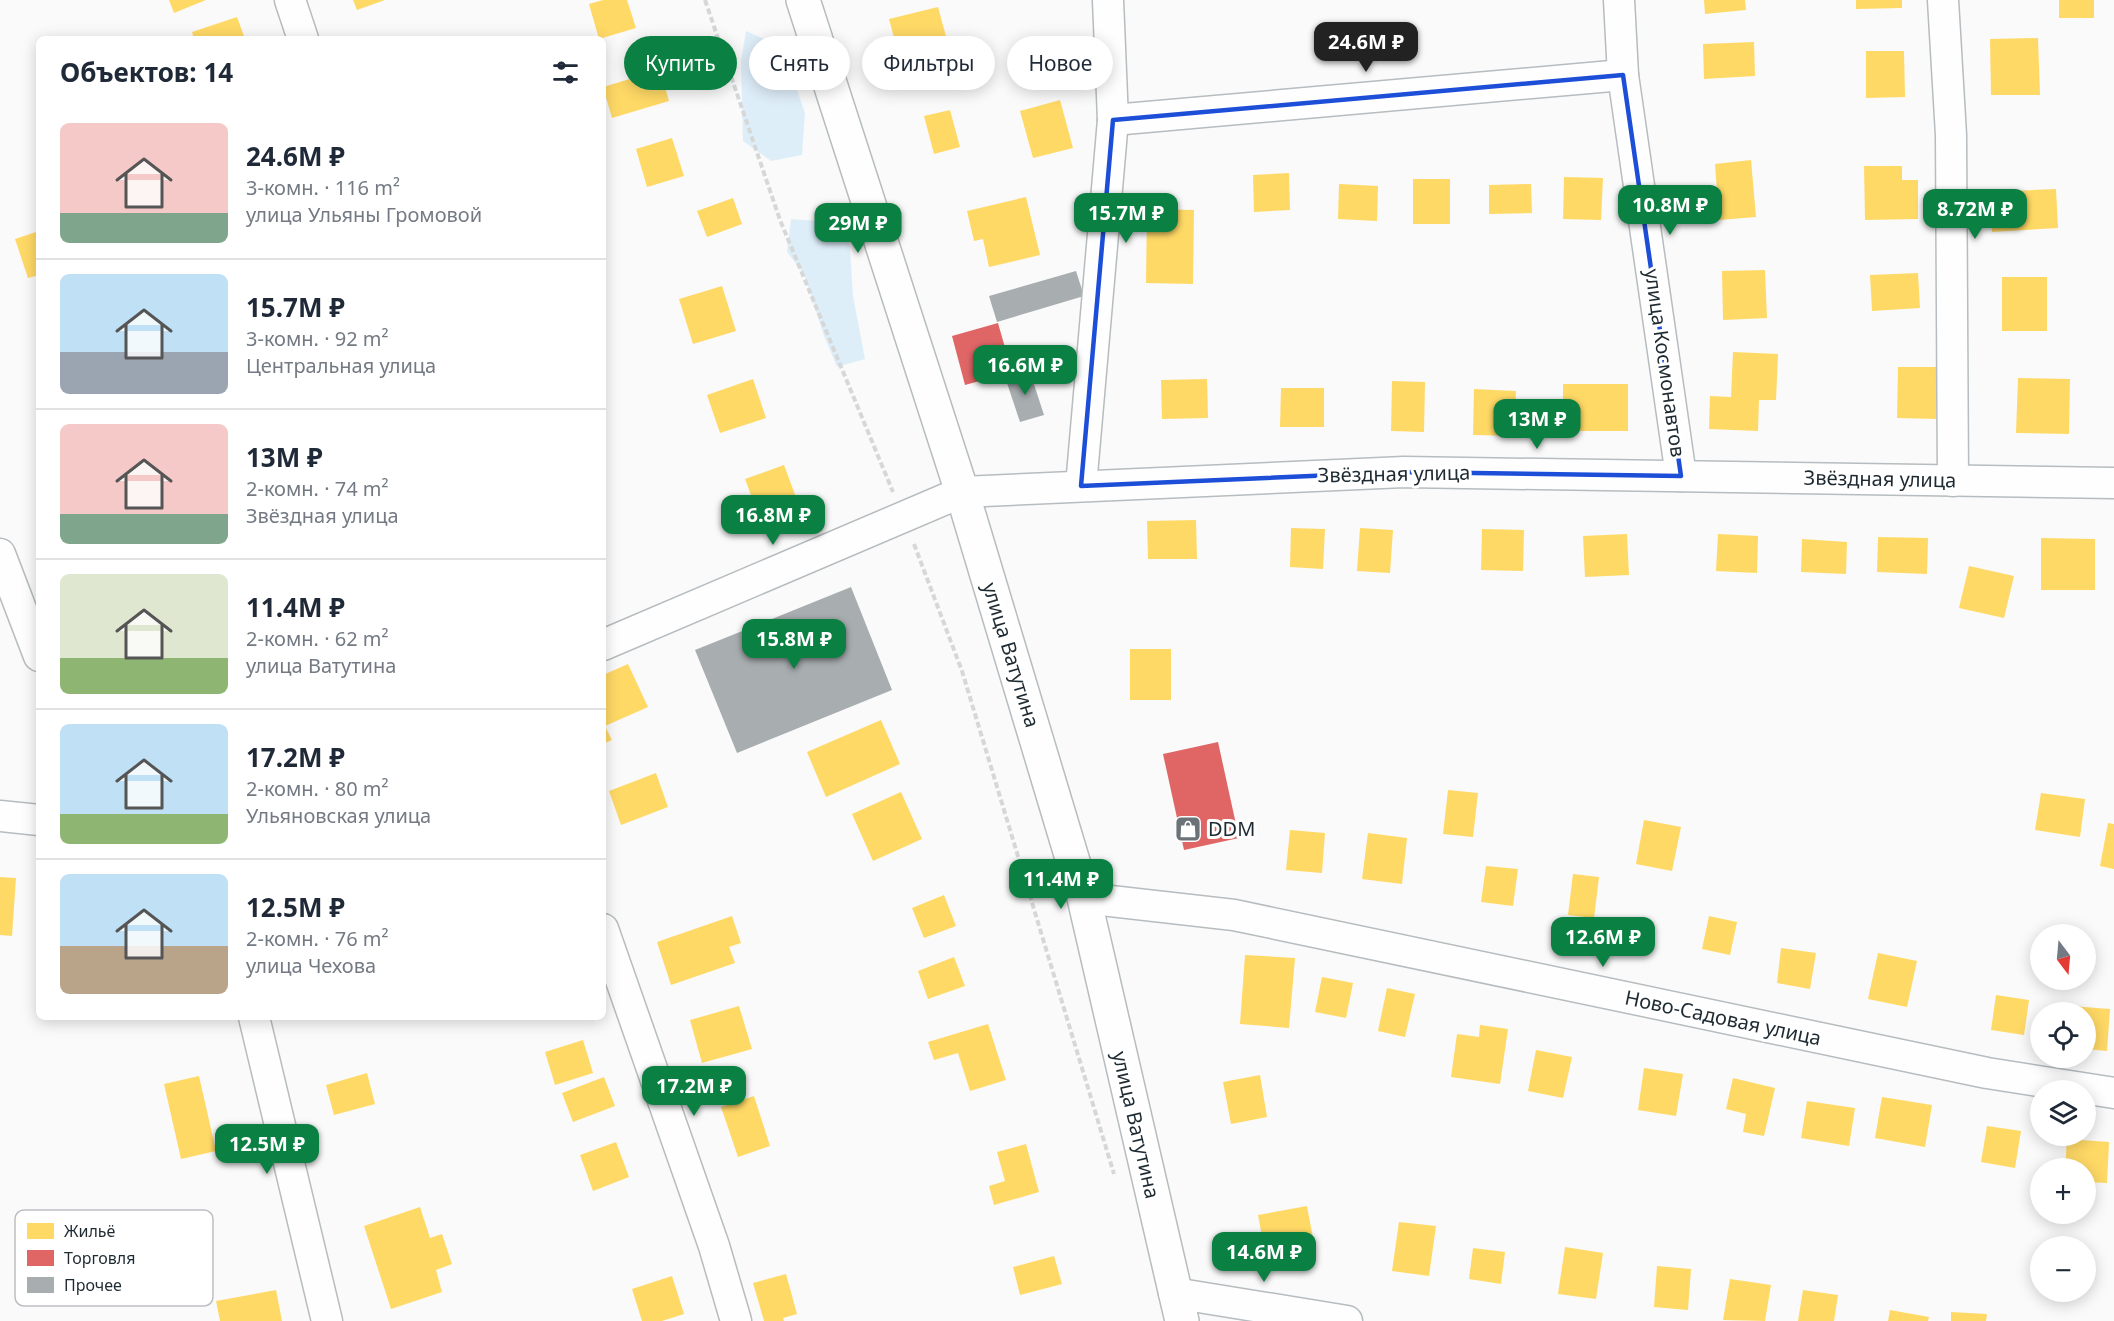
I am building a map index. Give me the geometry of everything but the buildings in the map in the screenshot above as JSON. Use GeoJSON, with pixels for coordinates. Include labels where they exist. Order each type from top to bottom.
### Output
{"type":"FeatureCollection","features":[{"type":"Feature","properties":{"kind":"main road","name":"улица Ватутина"},"geometry":{"type":"LineString","coordinates":[[803,0],[962,492],[1084,898],[1178,1307]]}},
{"type":"Feature","properties":{"kind":"street"},"geometry":{"type":"LineString","coordinates":[[290,0],[302,36]]}},
{"type":"Feature","properties":{"kind":"street"},"geometry":{"type":"LineString","coordinates":[[1081,486],[1113,120],[1108,0]]}},
{"type":"Feature","properties":{"kind":"street","name":"улица Космонавтов"},"geometry":{"type":"LineString","coordinates":[[1619,0],[1623,75],[1681,476]]}},
{"type":"Feature","properties":{"kind":"street"},"geometry":{"type":"LineString","coordinates":[[1943,0],[1951,135],[1953,481]]}},
{"type":"Feature","properties":{"kind":"street"},"geometry":{"type":"LineString","coordinates":[[1113,120],[1623,75]]}},
{"type":"Feature","properties":{"kind":"street","name":"Звёздная улица"},"geometry":{"type":"LineString","coordinates":[[962,492],[1404,472],[2114,483]]}},
{"type":"Feature","properties":{"kind":"street"},"geometry":{"type":"LineString","coordinates":[[606,644],[962,492]]}},
{"type":"Feature","properties":{"kind":"street"},"geometry":{"type":"LineString","coordinates":[[0,554],[36,648]]}},
{"type":"Feature","properties":{"kind":"street"},"geometry":{"type":"LineString","coordinates":[[0,816],[36,820]]}},
{"type":"Feature","properties":{"kind":"street","name":"Ново-Садовая улица"},"geometry":{"type":"LineString","coordinates":[[1084,898],[1234,915],[1987,1073],[2114,1094]]}},
{"type":"Feature","properties":{"kind":"street"},"geometry":{"type":"LineString","coordinates":[[606,938],[714,1246],[736,1321]]}},
{"type":"Feature","properties":{"kind":"street"},"geometry":{"type":"LineString","coordinates":[[255,1020],[327,1321]]}},
{"type":"Feature","properties":{"kind":"street"},"geometry":{"type":"LineString","coordinates":[[1178,1307],[1347,1321]]}},
{"type":"Feature","properties":{"kind":"path"},"geometry":{"type":"LineString","coordinates":[[705,0],[780,220],[904,517],[962,671],[1118,1185]]}},
{"type":"Feature","properties":{"kind":"highlighted area"},"geometry":{"type":"Polygon","coordinates":[[[1623,75],[1681,476],[1404,472],[1081,486],[1113,120],[1623,75]]]}},
{"type":"Feature","properties":{"kind":"shaded area"},"geometry":{"type":"Polygon","coordinates":[[[746,31],[757,36],[749,36],[749,90],[797,90],[805,113],[802,155],[771,161],[743,141],[741,61],[746,31]]]}},
{"type":"Feature","properties":{"kind":"shaded area"},"geometry":{"type":"Polygon","coordinates":[[[791,219],[843,223],[850,249],[853,296],[865,359],[837,367],[824,336],[804,274],[787,252],[791,219]]]}},
{"type":"Feature","properties":{"kind":"place","name":"DDM"},"geometry":{"type":"Point","coordinates":[1188,829]}}]}
